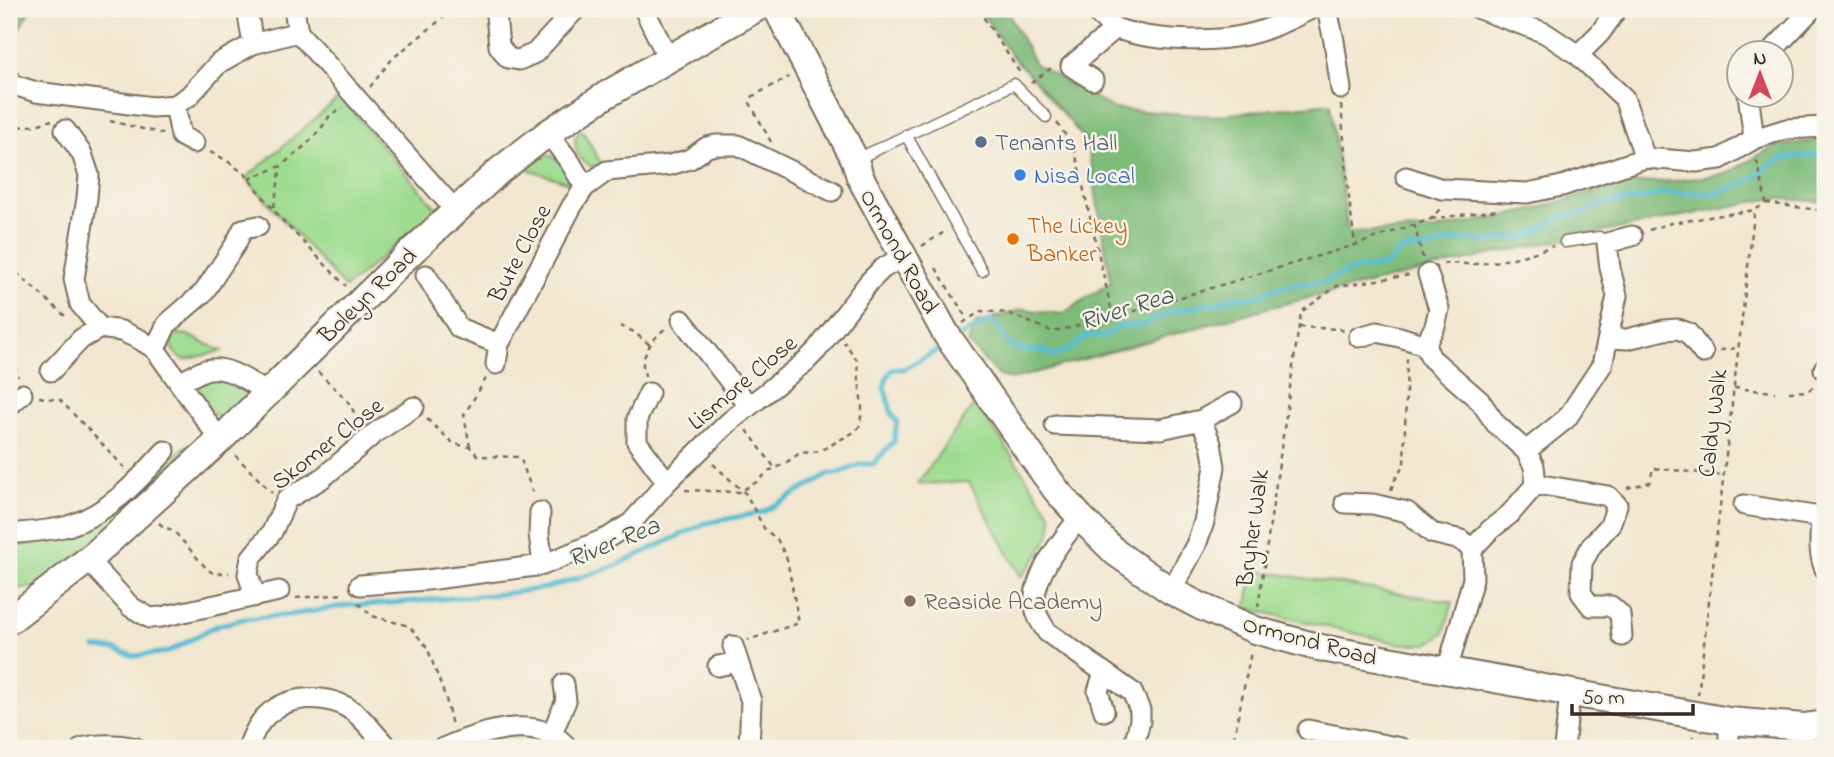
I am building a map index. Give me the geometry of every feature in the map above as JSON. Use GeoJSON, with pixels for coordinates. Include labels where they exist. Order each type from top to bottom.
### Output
{"type":"FeatureCollection","features":[{"type":"Feature","properties":{"kind":"street"},"geometry":{"type":"LineString","coordinates":[[247,9],[253,44]]}},
{"type":"Feature","properties":{"kind":"street"},"geometry":{"type":"LineString","coordinates":[[294,9],[298,32],[455,210]]}},
{"type":"Feature","properties":{"kind":"street"},"geometry":{"type":"LineString","coordinates":[[497,9],[499,46],[508,58],[519,60],[535,53],[574,10]]}},
{"type":"Feature","properties":{"kind":"street"},"geometry":{"type":"LineString","coordinates":[[644,9],[668,58]]}},
{"type":"Feature","properties":{"kind":"street","name":"Boleyn Road"},"geometry":{"type":"LineString","coordinates":[[11,614],[88,560],[220,440],[455,210],[499,171],[606,95],[755,9]]}},
{"type":"Feature","properties":{"kind":"street","name":"Ormond Road"},"geometry":{"type":"LineString","coordinates":[[777,9],[855,160],[860,177],[912,251],[946,334],[1057,491],[1116,553],[1171,591],[1255,630],[1321,648],[1695,716],[1804,727],[1825,724]]}},
{"type":"Feature","properties":{"kind":"street"},"geometry":{"type":"LineString","coordinates":[[1093,9],[1116,28],[1163,38],[1207,40],[1246,35],[1284,23],[1311,9]]}},
{"type":"Feature","properties":{"kind":"street"},"geometry":{"type":"LineString","coordinates":[[1327,9],[1341,89]]}},
{"type":"Feature","properties":{"kind":"street"},"geometry":{"type":"LineString","coordinates":[[1479,9],[1545,33],[1578,55],[1624,98],[1645,158]]}},
{"type":"Feature","properties":{"kind":"street"},"geometry":{"type":"LineString","coordinates":[[1578,55],[1600,33],[1617,9]]}},
{"type":"Feature","properties":{"kind":"street"},"geometry":{"type":"LineString","coordinates":[[1784,38],[1812,9]]}},
{"type":"Feature","properties":{"kind":"street"},"geometry":{"type":"LineString","coordinates":[[1093,80],[1071,66],[1116,28]]}},
{"type":"Feature","properties":{"kind":"street"},"geometry":{"type":"LineString","coordinates":[[9,79],[14,85],[36,92],[153,107],[175,105],[188,96],[219,63],[253,44],[298,32]]}},
{"type":"Feature","properties":{"kind":"street"},"geometry":{"type":"LineString","coordinates":[[175,105],[187,139]]}},
{"type":"Feature","properties":{"kind":"street"},"geometry":{"type":"LineString","coordinates":[[1749,108],[1751,141]]}},
{"type":"Feature","properties":{"kind":"street"},"geometry":{"type":"LineString","coordinates":[[60,124],[82,154],[89,175],[74,279],[80,304],[100,328]]}},
{"type":"Feature","properties":{"kind":"street"},"geometry":{"type":"LineString","coordinates":[[1406,177],[1442,189],[1527,193],[1562,186],[1645,158],[1696,162],[1720,159],[1751,141],[1786,129],[1825,127]]}},
{"type":"Feature","properties":{"kind":"street"},"geometry":{"type":"LineString","coordinates":[[548,134],[585,187],[607,171],[670,165],[690,159],[707,147],[738,145],[832,191]]}},
{"type":"Feature","properties":{"kind":"street","name":"Bute Close"},"geometry":{"type":"LineString","coordinates":[[496,364],[499,344],[572,206],[585,187]]}},
{"type":"Feature","properties":{"kind":"street"},"geometry":{"type":"LineString","coordinates":[[155,349],[167,324],[204,292],[243,229],[258,226]]}},
{"type":"Feature","properties":{"kind":"street"},"geometry":{"type":"LineString","coordinates":[[1526,452],[1567,418],[1602,365],[1618,296],[1610,268],[1607,243],[1632,236]]}},
{"type":"Feature","properties":{"kind":"street","name":"Lismore Close"},"geometry":{"type":"LineString","coordinates":[[355,589],[543,565],[609,537],[631,523],[703,445],[805,362],[869,282],[883,269],[912,251]]}},
{"type":"Feature","properties":{"kind":"street"},"geometry":{"type":"LineString","coordinates":[[1416,342],[1435,326],[1439,309],[1427,271]]}},
{"type":"Feature","properties":{"kind":"street","name":"Bute Close"},"geometry":{"type":"LineString","coordinates":[[426,275],[459,328],[499,344]]}},
{"type":"Feature","properties":{"kind":"street"},"geometry":{"type":"LineString","coordinates":[[682,320],[743,411]]}},
{"type":"Feature","properties":{"kind":"street"},"geometry":{"type":"LineString","coordinates":[[51,371],[80,339],[100,328],[121,331],[155,349],[220,440]]}},
{"type":"Feature","properties":{"kind":"street"},"geometry":{"type":"LineString","coordinates":[[1609,338],[1628,339],[1678,329],[1688,332],[1703,353]]}},
{"type":"Feature","properties":{"kind":"street"},"geometry":{"type":"LineString","coordinates":[[1359,337],[1377,332],[1416,342],[1480,401],[1496,424],[1526,452],[1534,466],[1536,484],[1510,514],[1472,549],[1472,579],[1447,671]]}},
{"type":"Feature","properties":{"kind":"street"},"geometry":{"type":"LineString","coordinates":[[180,383],[206,370],[219,370],[242,376],[267,393]]}},
{"type":"Feature","properties":{"kind":"street"},"geometry":{"type":"LineString","coordinates":[[649,394],[637,419],[637,442],[667,482]]}},
{"type":"Feature","properties":{"kind":"street"},"geometry":{"type":"LineString","coordinates":[[1055,425],[1161,429],[1201,419],[1232,403]]}},
{"type":"Feature","properties":{"kind":"street","name":"Skomer Close"},"geometry":{"type":"LineString","coordinates":[[249,570],[251,558],[272,532],[288,499],[321,479],[375,433],[414,407]]}},
{"type":"Feature","properties":{"kind":"street"},"geometry":{"type":"LineString","coordinates":[[1171,591],[1196,545],[1213,480],[1215,467],[1211,444],[1201,419]]}},
{"type":"Feature","properties":{"kind":"street"},"geometry":{"type":"LineString","coordinates":[[9,534],[66,526],[93,515],[112,503],[137,481],[165,451]]}},
{"type":"Feature","properties":{"kind":"street"},"geometry":{"type":"LineString","coordinates":[[1536,484],[1608,496],[1617,505],[1610,525],[1591,545],[1582,563],[1581,593],[1591,606],[1611,606],[1620,614],[1622,636]]}},
{"type":"Feature","properties":{"kind":"street"},"geometry":{"type":"LineString","coordinates":[[1345,503],[1373,504],[1407,512],[1432,533],[1461,540],[1472,549]]}},
{"type":"Feature","properties":{"kind":"street"},"geometry":{"type":"LineString","coordinates":[[1744,505],[1814,516],[1821,522],[1820,546],[1825,569]]}},
{"type":"Feature","properties":{"kind":"street"},"geometry":{"type":"LineString","coordinates":[[540,512],[539,534],[543,565]]}},
{"type":"Feature","properties":{"kind":"street"},"geometry":{"type":"LineString","coordinates":[[1080,517],[1059,546],[1036,586],[1035,606],[1039,620],[1047,632],[1132,692],[1138,701],[1140,721],[1133,748]]}},
{"type":"Feature","properties":{"kind":"street"},"geometry":{"type":"LineString","coordinates":[[88,560],[131,607],[150,618],[279,591]]}},
{"type":"Feature","properties":{"kind":"street"},"geometry":{"type":"LineString","coordinates":[[249,570],[256,596]]}},
{"type":"Feature","properties":{"kind":"street"},"geometry":{"type":"LineString","coordinates":[[718,666],[735,654],[751,701],[749,748]]}},
{"type":"Feature","properties":{"kind":"street"},"geometry":{"type":"LineString","coordinates":[[1104,672],[1098,691],[1104,712]]}},
{"type":"Feature","properties":{"kind":"street"},"geometry":{"type":"LineString","coordinates":[[552,733],[566,701],[564,684]]}},
{"type":"Feature","properties":{"kind":"street"},"geometry":{"type":"LineString","coordinates":[[1564,748],[1570,693]]}},
{"type":"Feature","properties":{"kind":"street"},"geometry":{"type":"LineString","coordinates":[[248,748],[253,733],[267,715],[286,702],[315,697],[354,712],[388,748]]}},
{"type":"Feature","properties":{"kind":"street"},"geometry":{"type":"LineString","coordinates":[[1729,721],[1729,748]]}},
{"type":"Feature","properties":{"kind":"street"},"geometry":{"type":"LineString","coordinates":[[450,745],[501,729],[527,728],[552,733],[568,748]]}},
{"type":"Feature","properties":{"kind":"street"},"geometry":{"type":"LineString","coordinates":[[1308,730],[1401,748]]}},
{"type":"Feature","properties":{"kind":"street"},"geometry":{"type":"LineString","coordinates":[[88,747],[117,744],[136,748]]}},
{"type":"Feature","properties":{"kind":"lane"},"geometry":{"type":"LineString","coordinates":[[855,160],[1014,83],[1049,116]]}},
{"type":"Feature","properties":{"kind":"lane"},"geometry":{"type":"LineString","coordinates":[[906,135],[982,271]]}},
{"type":"Feature","properties":{"kind":"lane"},"geometry":{"type":"LineString","coordinates":[[1565,242],[1599,237],[1607,243]]}},
{"type":"Feature","properties":{"kind":"path"},"geometry":{"type":"LineString","coordinates":[[249,179],[281,166],[308,143],[331,114],[359,101],[393,58],[454,9]]}},
{"type":"Feature","properties":{"kind":"path"},"geometry":{"type":"LineString","coordinates":[[978,9],[1020,73]]}},
{"type":"Feature","properties":{"kind":"path"},"geometry":{"type":"LineString","coordinates":[[1028,84],[1055,65],[1071,66]]}},
{"type":"Feature","properties":{"kind":"path"},"geometry":{"type":"LineString","coordinates":[[784,167],[750,103],[753,96],[807,67]]}},
{"type":"Feature","properties":{"kind":"path"},"geometry":{"type":"LineString","coordinates":[[1341,89],[1342,130],[1355,245]]}},
{"type":"Feature","properties":{"kind":"path"},"geometry":{"type":"LineString","coordinates":[[1049,116],[1074,147],[1113,317]]}},
{"type":"Feature","properties":{"kind":"path"},"geometry":{"type":"LineString","coordinates":[[103,119],[187,139],[226,160],[245,174],[274,209],[361,301]]}},
{"type":"Feature","properties":{"kind":"path"},"geometry":{"type":"LineString","coordinates":[[9,125],[16,127],[60,124]]}},
{"type":"Feature","properties":{"kind":"path"},"geometry":{"type":"LineString","coordinates":[[1751,141],[1766,203]]}},
{"type":"Feature","properties":{"kind":"path"},"geometry":{"type":"LineString","coordinates":[[274,209],[281,166]]}},
{"type":"Feature","properties":{"kind":"path"},"geometry":{"type":"LineString","coordinates":[[946,334],[981,311],[1007,313],[1054,332],[1113,317],[1355,245],[1430,219],[1439,210],[1442,189]]}},
{"type":"Feature","properties":{"kind":"path"},"geometry":{"type":"LineString","coordinates":[[1632,236],[1671,223],[1755,210],[1766,203],[1825,211]]}},
{"type":"Feature","properties":{"kind":"path","name":"Caldy Walk"},"geometry":{"type":"LineString","coordinates":[[1695,716],[1755,210]]}},
{"type":"Feature","properties":{"kind":"path"},"geometry":{"type":"LineString","coordinates":[[1414,224],[1427,271],[1448,263],[1488,263],[1530,254],[1565,242]]}},
{"type":"Feature","properties":{"kind":"path"},"geometry":{"type":"LineString","coordinates":[[912,251],[956,226]]}},
{"type":"Feature","properties":{"kind":"path"},"geometry":{"type":"LineString","coordinates":[[9,266],[64,315],[80,304]]}},
{"type":"Feature","properties":{"kind":"path","name":"Bryher Walk"},"geometry":{"type":"LineString","coordinates":[[1233,748],[1255,630],[1301,312],[1337,286],[1427,271]]}},
{"type":"Feature","properties":{"kind":"path"},"geometry":{"type":"LineString","coordinates":[[649,394],[643,365],[650,345],[661,332],[682,320]]}},
{"type":"Feature","properties":{"kind":"path"},"geometry":{"type":"LineString","coordinates":[[620,326],[634,332],[650,345]]}},
{"type":"Feature","properties":{"kind":"path"},"geometry":{"type":"LineString","coordinates":[[1299,327],[1339,329],[1359,337]]}},
{"type":"Feature","properties":{"kind":"path"},"geometry":{"type":"LineString","coordinates":[[667,482],[676,490],[739,492],[800,453],[820,451],[849,435],[860,425],[862,408],[857,360],[834,328]]}},
{"type":"Feature","properties":{"kind":"path"},"geometry":{"type":"LineString","coordinates":[[1386,507],[1394,481],[1404,465],[1416,342]]}},
{"type":"Feature","properties":{"kind":"path"},"geometry":{"type":"LineString","coordinates":[[9,358],[15,364],[15,400],[60,400],[137,481]]}},
{"type":"Feature","properties":{"kind":"path"},"geometry":{"type":"LineString","coordinates":[[303,358],[347,400],[355,414],[375,433]]}},
{"type":"Feature","properties":{"kind":"path"},"geometry":{"type":"LineString","coordinates":[[496,364],[464,415],[470,447],[478,456],[520,457],[540,512]]}},
{"type":"Feature","properties":{"kind":"path"},"geometry":{"type":"LineString","coordinates":[[1789,392],[1807,391],[1818,386],[1825,369]]}},
{"type":"Feature","properties":{"kind":"path"},"geometry":{"type":"LineString","coordinates":[[1734,388],[1775,392]]}},
{"type":"Feature","properties":{"kind":"path"},"geometry":{"type":"LineString","coordinates":[[414,407],[454,444],[470,447]]}},
{"type":"Feature","properties":{"kind":"path"},"geometry":{"type":"LineString","coordinates":[[743,411],[775,468]]}},
{"type":"Feature","properties":{"kind":"path"},"geometry":{"type":"LineString","coordinates":[[220,440],[284,506]]}},
{"type":"Feature","properties":{"kind":"path"},"geometry":{"type":"LineString","coordinates":[[703,445],[717,469],[742,490],[765,530],[777,539],[787,559],[799,623],[735,654]]}},
{"type":"Feature","properties":{"kind":"path"},"geometry":{"type":"LineString","coordinates":[[1608,496],[1650,482],[1653,468],[1724,475]]}},
{"type":"Feature","properties":{"kind":"path"},"geometry":{"type":"LineString","coordinates":[[144,508],[164,528],[173,530],[207,569],[214,573],[249,570]]}},
{"type":"Feature","properties":{"kind":"path"},"geometry":{"type":"LineString","coordinates":[[279,591],[284,599],[355,589],[372,617],[409,626],[428,647],[446,699],[450,745]]}},
{"type":"Feature","properties":{"kind":"green space"},"geometry":{"type":"Polygon","coordinates":[[[9,9],[31,9],[9,46],[9,9]]]}},
{"type":"Feature","properties":{"kind":"green space"},"geometry":{"type":"Polygon","coordinates":[[[979,9],[1006,9],[1035,64],[1114,109],[1213,116],[1330,103],[1348,232],[1434,230],[1529,211],[1619,184],[1674,181],[1726,174],[1775,146],[1825,139],[1825,202],[1772,198],[1493,254],[1267,308],[1013,379],[999,376],[968,343],[976,323],[1023,309],[1062,314],[1111,282],[1087,142],[1011,55],[979,9]]]}},
{"type":"Feature","properties":{"kind":"green space"},"geometry":{"type":"Polygon","coordinates":[[[340,97],[438,210],[345,288],[246,178],[340,97]]]}},
{"type":"Feature","properties":{"kind":"green space"},"geometry":{"type":"Polygon","coordinates":[[[582,130],[602,165],[592,167],[578,155],[575,137],[582,130]]]}},
{"type":"Feature","properties":{"kind":"green space"},"geometry":{"type":"Polygon","coordinates":[[[550,155],[563,166],[569,183],[525,168],[540,156],[550,155]]]}},
{"type":"Feature","properties":{"kind":"green space"},"geometry":{"type":"Polygon","coordinates":[[[172,333],[188,335],[222,351],[185,360],[173,350],[172,333]]]}},
{"type":"Feature","properties":{"kind":"green space"},"geometry":{"type":"Polygon","coordinates":[[[210,376],[225,378],[250,393],[219,418],[195,399],[196,387],[210,376]]]}},
{"type":"Feature","properties":{"kind":"green space"},"geometry":{"type":"Polygon","coordinates":[[[976,402],[1052,516],[1051,533],[1021,577],[969,482],[917,484],[976,402]]]}},
{"type":"Feature","properties":{"kind":"green space"},"geometry":{"type":"Polygon","coordinates":[[[187,445],[187,453],[103,537],[33,588],[18,588],[9,583],[9,546],[34,544],[56,537],[129,497],[187,445]]]}},
{"type":"Feature","properties":{"kind":"green space"},"geometry":{"type":"Polygon","coordinates":[[[1254,570],[1453,602],[1444,633],[1428,644],[1401,644],[1246,608],[1254,570]]]}},
{"type":"Feature","properties":{"kind":"waterway","name":"River Rea"},"geometry":{"type":"LineString","coordinates":[[959,337],[990,321],[1015,348],[1042,350],[1054,356],[1073,347],[1087,335],[1104,337],[1122,325],[1139,326],[1176,310],[1209,303],[1214,305],[1229,298],[1257,297],[1287,285],[1327,281],[1352,269],[1383,266],[1398,252],[1406,249],[1429,248],[1456,240],[1484,241],[1528,237],[1564,215],[1584,213],[1602,204],[1663,193],[1718,193],[1748,182],[1771,164],[1785,158],[1825,156]]}},
{"type":"Feature","properties":{"kind":"waterway","name":"River Rea"},"geometry":{"type":"LineString","coordinates":[[95,648],[114,649],[134,656],[168,652],[216,626],[244,619],[350,605],[546,588],[615,566],[706,523],[763,512],[830,474],[837,474],[861,464],[873,464],[894,441],[897,421],[892,414],[884,387],[887,377],[893,369],[904,369],[945,346]]}},
{"type":"Feature","properties":{"kind":"place","name":"Tenants Hall"},"geometry":{"type":"Point","coordinates":[981,142]}},
{"type":"Feature","properties":{"kind":"place","name":"Nisa Local"},"geometry":{"type":"Point","coordinates":[1020,175]}},
{"type":"Feature","properties":{"kind":"place","name":"The Lickey Banker"},"geometry":{"type":"Point","coordinates":[1013,239]}},
{"type":"Feature","properties":{"kind":"place","name":"Reaside Academy"},"geometry":{"type":"Point","coordinates":[910,601]}}]}
